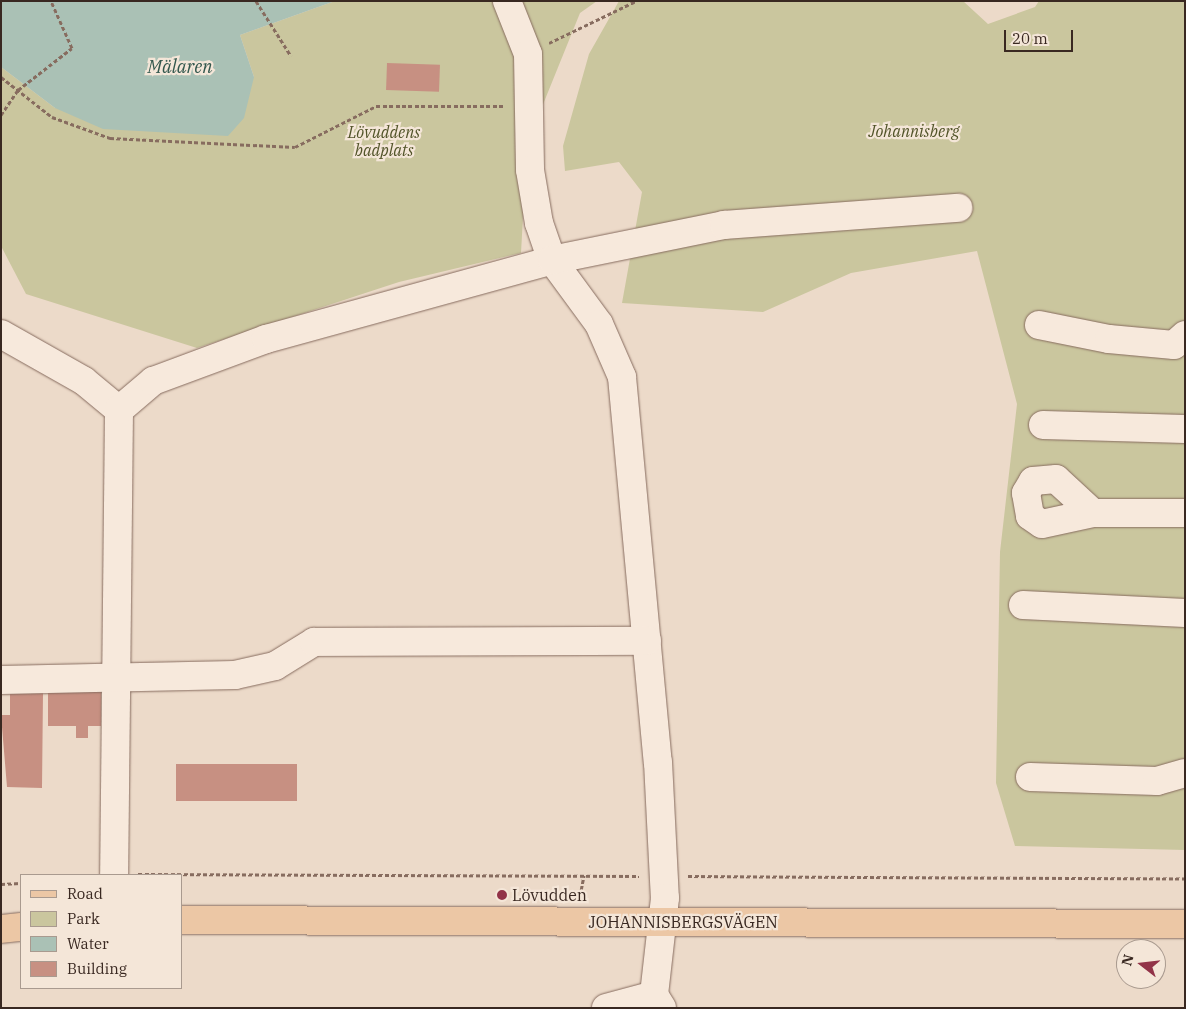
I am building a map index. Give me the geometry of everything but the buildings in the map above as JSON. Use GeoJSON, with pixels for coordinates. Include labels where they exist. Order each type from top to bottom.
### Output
{"type":"FeatureCollection","features":[{"type":"Feature","properties":{"kind":"main road","name":"JOHANNISBERGSVÄGEN"},"geometry":{"type":"LineString","coordinates":[[182,920],[1185,924]]}},
{"type":"Feature","properties":{"kind":"main road"},"geometry":{"type":"LineString","coordinates":[[1,929],[20,926]]}},
{"type":"Feature","properties":{"kind":"street"},"geometry":{"type":"LineString","coordinates":[[507,1],[528,54],[530,170],[539,223],[552,260],[599,324],[622,377],[658,762],[663,922],[658,1001],[606,1008]]}},
{"type":"Feature","properties":{"kind":"street"},"geometry":{"type":"LineString","coordinates":[[114,874],[119,410],[153,382],[266,339],[552,260],[724,225],[958,208]]}},
{"type":"Feature","properties":{"kind":"street"},"geometry":{"type":"LineString","coordinates":[[1039,325],[1109,339],[1174,345],[1185,335]]}},
{"type":"Feature","properties":{"kind":"street"},"geometry":{"type":"LineString","coordinates":[[1,334],[84,381],[119,410]]}},
{"type":"Feature","properties":{"kind":"street"},"geometry":{"type":"LineString","coordinates":[[1043,425],[1185,429]]}},
{"type":"Feature","properties":{"kind":"street"},"geometry":{"type":"LineString","coordinates":[[1093,513],[1185,513]]}},
{"type":"Feature","properties":{"kind":"street"},"geometry":{"type":"LineString","coordinates":[[1022,605],[1185,613]]}},
{"type":"Feature","properties":{"kind":"street"},"geometry":{"type":"LineString","coordinates":[[1,680],[235,675],[275,666],[314,642],[647,641]]}},
{"type":"Feature","properties":{"kind":"street"},"geometry":{"type":"LineString","coordinates":[[1030,777],[1148,781],[1185,773]]}},
{"type":"Feature","properties":{"kind":"path"},"geometry":{"type":"LineString","coordinates":[[1,115],[18,90],[72,48],[51,1]]}},
{"type":"Feature","properties":{"kind":"path"},"geometry":{"type":"LineString","coordinates":[[256,1],[291,56]]}},
{"type":"Feature","properties":{"kind":"path"},"geometry":{"type":"LineString","coordinates":[[528,54],[636,1]]}},
{"type":"Feature","properties":{"kind":"path"},"geometry":{"type":"LineString","coordinates":[[1,77],[52,117],[110,138],[296,147],[376,106],[529,108]]}},
{"type":"Feature","properties":{"kind":"path"},"geometry":{"type":"LineString","coordinates":[[580,896],[584,876]]}},
{"type":"Feature","properties":{"kind":"path"},"geometry":{"type":"LineString","coordinates":[[1,884],[20,882]]}},
{"type":"Feature","properties":{"kind":"green space","name":"Lövuddens badplats"},"geometry":{"type":"Polygon","coordinates":[[[335,1],[597,1],[580,13],[527,144],[521,253],[399,282],[197,348],[26,294],[1,246],[1,67],[55,108],[254,77],[240,35],[335,1]]]}},
{"type":"Feature","properties":{"kind":"green space","name":"Johannisberg"},"geometry":{"type":"Polygon","coordinates":[[[619,1],[963,1],[988,24],[1035,7],[1039,1],[1185,1],[1185,850],[1015,846],[996,783],[1000,552],[1017,404],[977,251],[851,273],[763,312],[622,303],[642,192],[619,162],[565,171],[563,146],[589,54],[619,1]]]}},
{"type":"Feature","properties":{"kind":"water","name":"Mälaren"},"geometry":{"type":"Polygon","coordinates":[[[1,1],[335,1],[240,35],[254,77],[244,118],[228,136],[103,129],[55,108],[1,67],[1,1]]]}},
{"type":"Feature","properties":{"kind":"place","name":"Lövudden"},"geometry":{"type":"Point","coordinates":[502,895]}}]}
